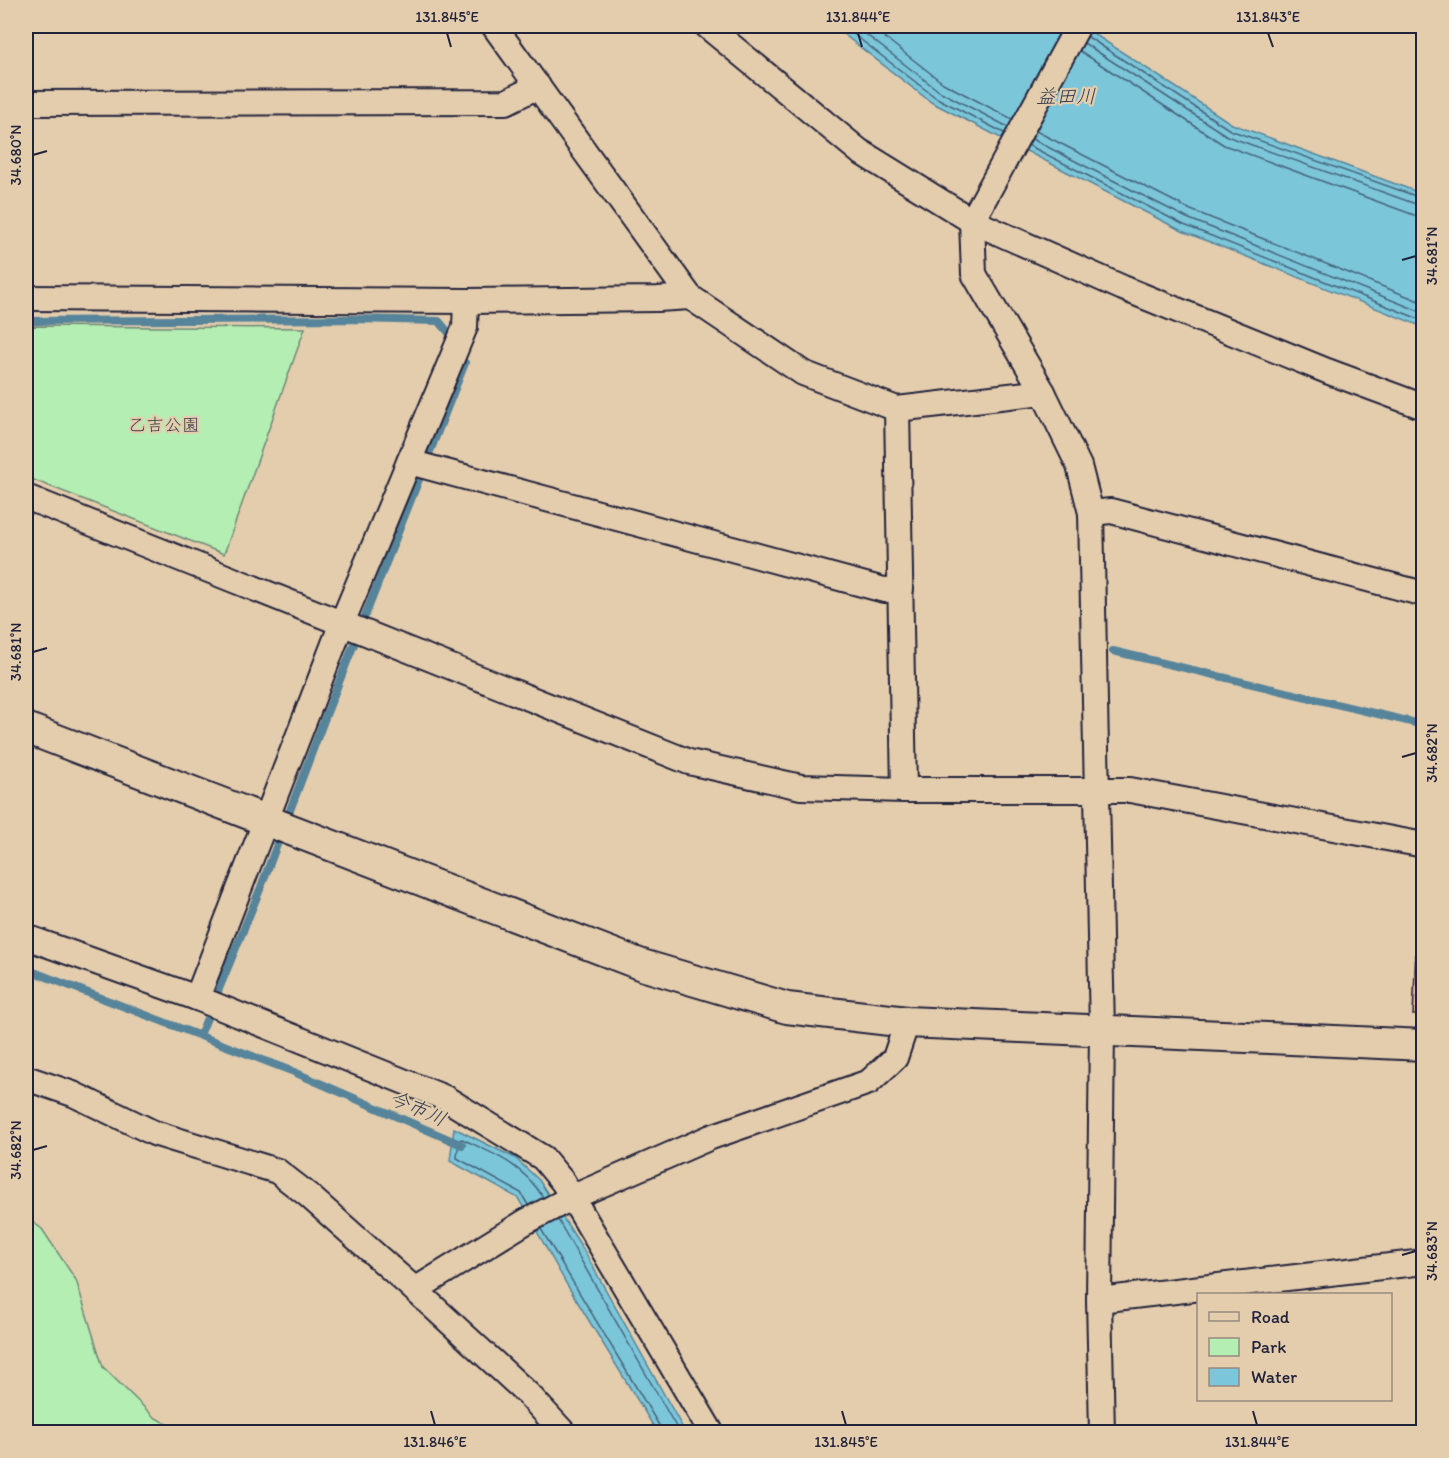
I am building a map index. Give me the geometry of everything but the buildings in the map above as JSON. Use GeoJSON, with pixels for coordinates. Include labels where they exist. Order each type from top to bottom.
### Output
{"type":"FeatureCollection","features":[{"type":"Feature","properties":{"kind":"street"},"geometry":{"type":"LineString","coordinates":[[494,26],[690,297],[803,374],[897,409],[1043,392]]}},
{"type":"Feature","properties":{"kind":"street"},"geometry":{"type":"LineString","coordinates":[[707,26],[859,151],[972,221],[1123,288],[1327,372],[1424,407]]}},
{"type":"Feature","properties":{"kind":"street"},"geometry":{"type":"LineString","coordinates":[[1078,26],[972,221],[974,274],[1043,392],[1079,466],[1091,513],[1102,1030],[1099,1300],[1102,1432]]}},
{"type":"Feature","properties":{"kind":"street"},"geometry":{"type":"LineString","coordinates":[[26,103],[506,102],[537,86]]}},
{"type":"Feature","properties":{"kind":"street"},"geometry":{"type":"LineString","coordinates":[[26,298],[466,302],[690,297]]}},
{"type":"Feature","properties":{"kind":"street"},"geometry":{"type":"LineString","coordinates":[[197,998],[342,623],[465,327],[466,302]]}},
{"type":"Feature","properties":{"kind":"street"},"geometry":{"type":"LineString","coordinates":[[897,409],[904,790]]}},
{"type":"Feature","properties":{"kind":"street"},"geometry":{"type":"LineString","coordinates":[[409,462],[884,590],[901,589]]}},
{"type":"Feature","properties":{"kind":"street"},"geometry":{"type":"LineString","coordinates":[[26,497],[689,762],[801,787],[904,790],[1130,790],[1424,846]]}},
{"type":"Feature","properties":{"kind":"street"},"geometry":{"type":"LineString","coordinates":[[1091,513],[1111,511],[1424,594]]}},
{"type":"Feature","properties":{"kind":"street"},"geometry":{"type":"LineString","coordinates":[[26,728],[642,965],[787,1008],[907,1022],[1424,1045]]}},
{"type":"Feature","properties":{"kind":"street"},"geometry":{"type":"LineString","coordinates":[[26,937],[197,998],[445,1098],[543,1158],[563,1182],[565,1202],[711,1432]]}},
{"type":"Feature","properties":{"kind":"street"},"geometry":{"type":"LineString","coordinates":[[415,1290],[525,1222],[565,1202],[711,1137],[869,1082],[895,1058],[907,1022]]}},
{"type":"Feature","properties":{"kind":"street"},"geometry":{"type":"LineString","coordinates":[[26,1078],[73,1094],[154,1133],[277,1171],[308,1195],[415,1290],[528,1394],[563,1432]]}},
{"type":"Feature","properties":{"kind":"street"},"geometry":{"type":"LineString","coordinates":[[1099,1300],[1424,1262]]}},
{"type":"Feature","properties":{"kind":"green space","name":"乙吉公園"},"geometry":{"type":"Polygon","coordinates":[[[26,326],[305,328],[224,554],[26,477],[26,326]]]}},
{"type":"Feature","properties":{"kind":"green space"},"geometry":{"type":"Polygon","coordinates":[[[26,1217],[42,1229],[76,1280],[103,1367],[154,1417],[181,1432],[26,1432],[26,1217]]]}},
{"type":"Feature","properties":{"kind":"water","name":"益田川"},"geometry":{"type":"Polygon","coordinates":[[[833,26],[1082,26],[1232,124],[1423,194],[1423,327],[1182,231],[931,102],[833,26]]]}},
{"type":"Feature","properties":{"kind":"water"},"geometry":{"type":"Polygon","coordinates":[[[454,1128],[515,1158],[539,1180],[583,1249],[685,1432],[657,1432],[566,1283],[518,1198],[450,1161],[454,1128]]]}},
{"type":"Feature","properties":{"kind":"waterway"},"geometry":{"type":"LineString","coordinates":[[26,321],[353,319],[439,321],[449,333]]}},
{"type":"Feature","properties":{"kind":"waterway"},"geometry":{"type":"LineString","coordinates":[[200,1035],[261,887],[326,715],[465,363]]}},
{"type":"Feature","properties":{"kind":"waterway"},"geometry":{"type":"LineString","coordinates":[[1113,651],[1424,725]]}},
{"type":"Feature","properties":{"kind":"waterway","name":"今市川"},"geometry":{"type":"LineString","coordinates":[[26,969],[294,1072],[462,1145]]}}]}
